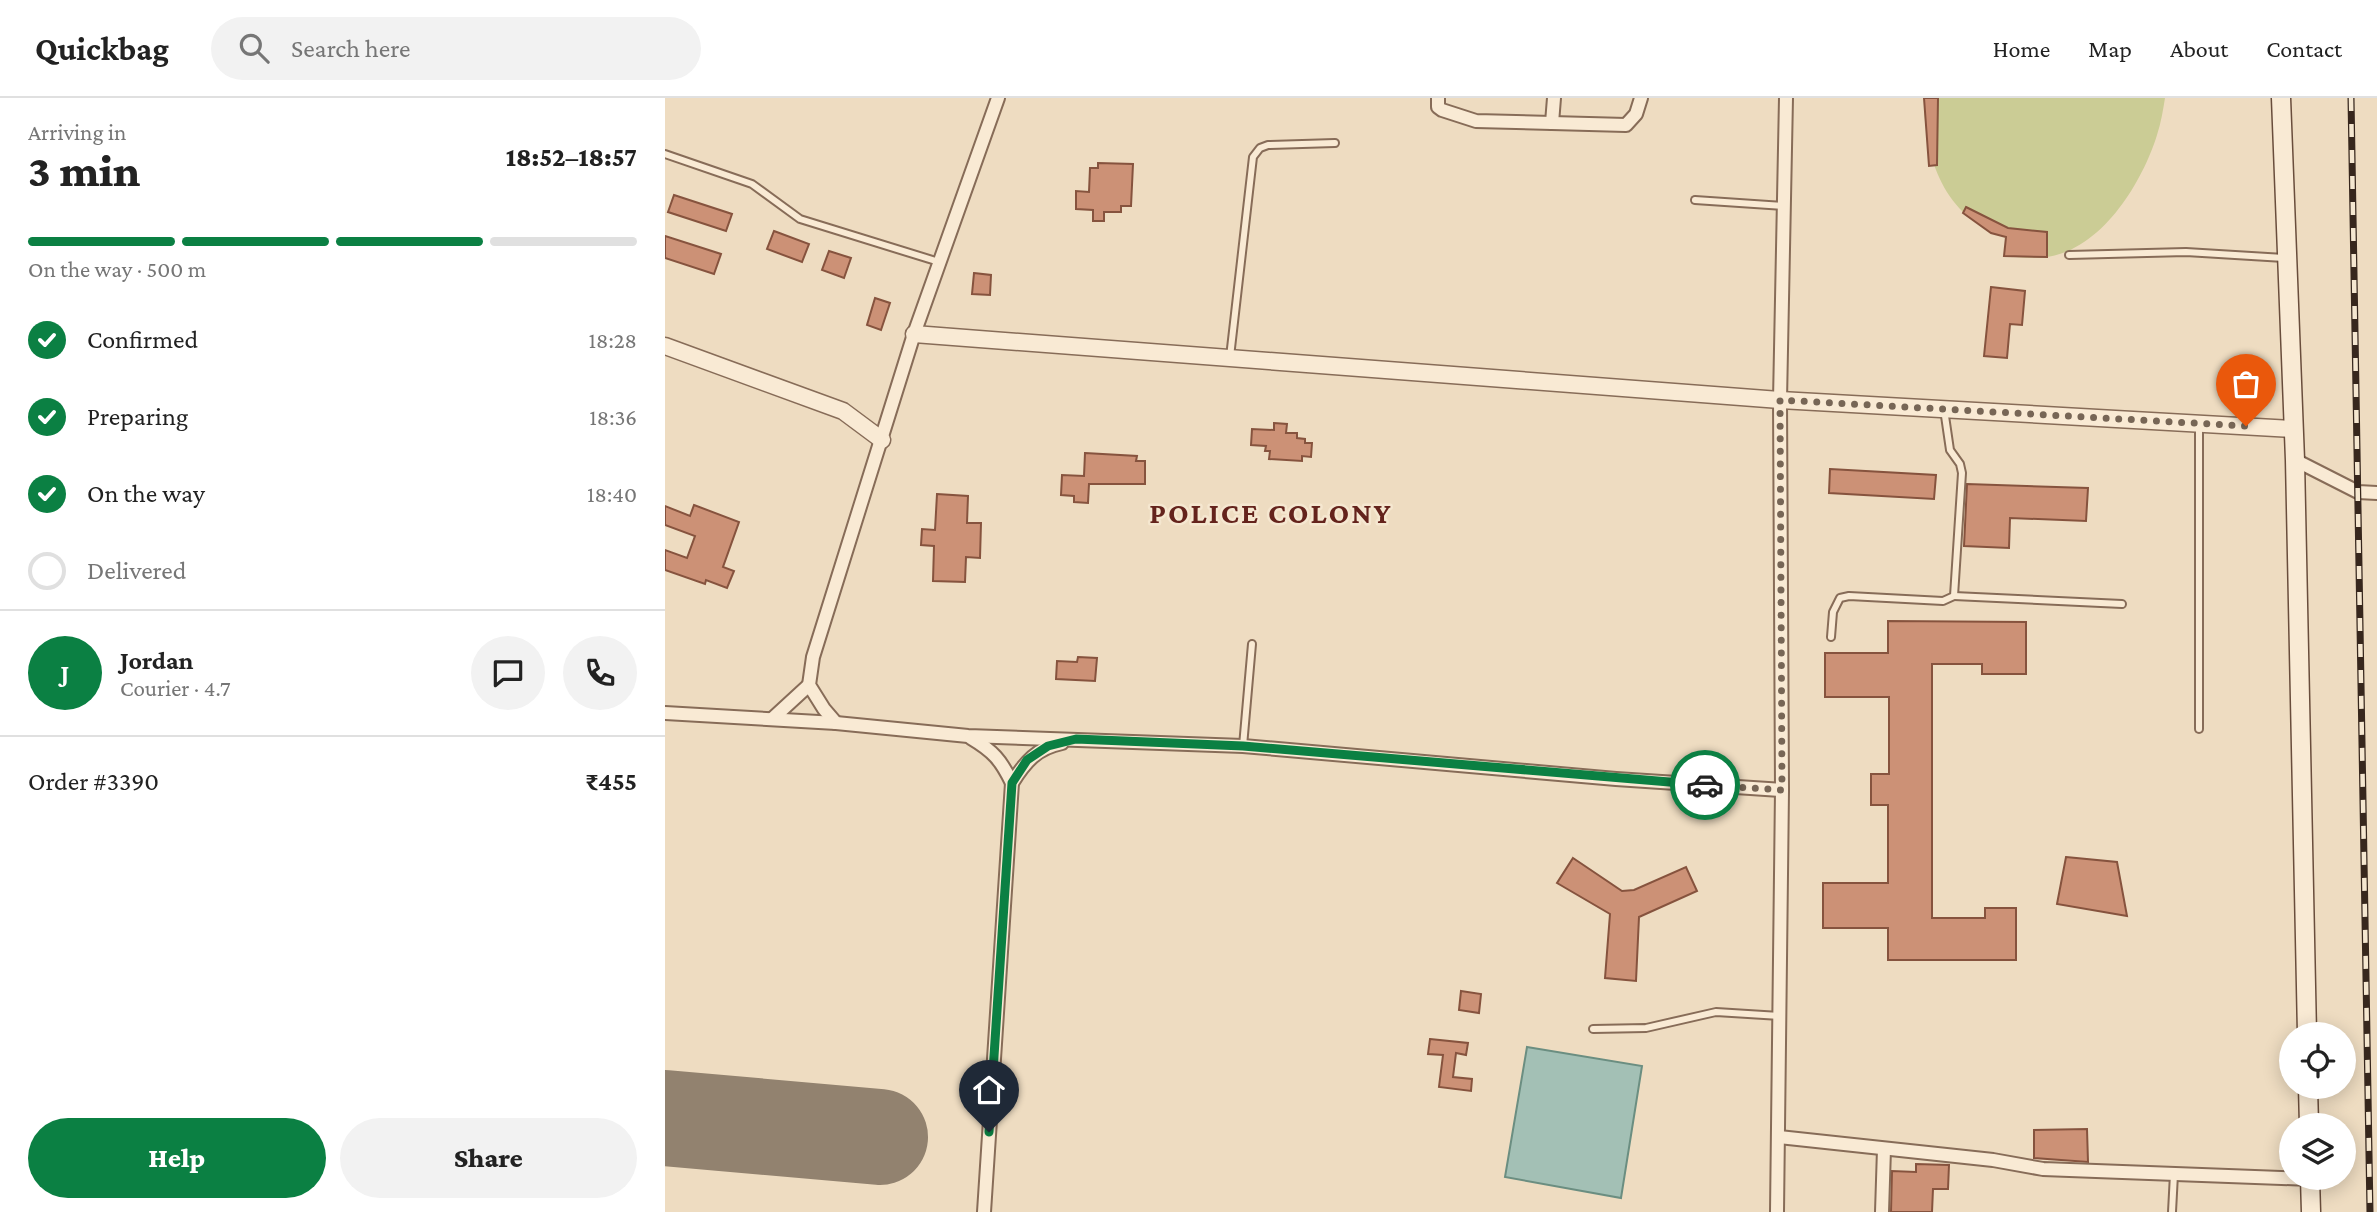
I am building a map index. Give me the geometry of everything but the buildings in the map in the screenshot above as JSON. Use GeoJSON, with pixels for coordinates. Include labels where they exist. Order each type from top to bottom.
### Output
{"type":"FeatureCollection","features":[{"type":"Feature","properties":{"kind":"main road"},"geometry":{"type":"LineString","coordinates":[[2281,98],[2295,460],[2307,1022]]}},
{"type":"Feature","properties":{"kind":"main road"},"geometry":{"type":"LineString","coordinates":[[2310,1190],[2311,1212]]}},
{"type":"Feature","properties":{"kind":"street"},"geometry":{"type":"LineString","coordinates":[[772,719],[809,685],[813,657],[914,334],[998,98]]}},
{"type":"Feature","properties":{"kind":"street"},"geometry":{"type":"LineString","coordinates":[[1438,98],[1438,107],[1442,110],[1476,121],[1626,125],[1636,114],[1641,98]]}},
{"type":"Feature","properties":{"kind":"street"},"geometry":{"type":"LineString","coordinates":[[1552,123],[1554,98]]}},
{"type":"Feature","properties":{"kind":"street"},"geometry":{"type":"LineString","coordinates":[[1777,1212],[1782,790],[1780,400],[1786,98]]}},
{"type":"Feature","properties":{"kind":"street"},"geometry":{"type":"LineString","coordinates":[[914,334],[1780,400],[2293,429]]}},
{"type":"Feature","properties":{"kind":"street"},"geometry":{"type":"LineString","coordinates":[[665,346],[843,411],[882,440]]}},
{"type":"Feature","properties":{"kind":"street"},"geometry":{"type":"LineString","coordinates":[[2295,460],[2358,492],[2377,493]]}},
{"type":"Feature","properties":{"kind":"street"},"geometry":{"type":"LineString","coordinates":[[809,685],[836,723]]}},
{"type":"Feature","properties":{"kind":"street"},"geometry":{"type":"LineString","coordinates":[[665,713],[836,723],[968,737],[1243,746],[1603,778],[1782,790]]}},
{"type":"Feature","properties":{"kind":"street"},"geometry":{"type":"LineString","coordinates":[[968,737],[991,750],[1004,766],[1012,783],[984,1212]]}},
{"type":"Feature","properties":{"kind":"street"},"geometry":{"type":"LineString","coordinates":[[1012,783],[1027,760],[1048,746],[1076,739]]}},
{"type":"Feature","properties":{"kind":"street"},"geometry":{"type":"LineString","coordinates":[[1779,1138],[1993,1160],[2043,1169],[2279,1177]]}},
{"type":"Feature","properties":{"kind":"street"},"geometry":{"type":"LineString","coordinates":[[1882,1212],[1884,1149]]}},
{"type":"Feature","properties":{"kind":"lane"},"geometry":{"type":"LineString","coordinates":[[1230,359],[1253,157],[1260,148],[1268,145],[1335,143]]}},
{"type":"Feature","properties":{"kind":"lane"},"geometry":{"type":"LineString","coordinates":[[665,154],[752,184],[800,219],[939,262]]}},
{"type":"Feature","properties":{"kind":"lane"},"geometry":{"type":"LineString","coordinates":[[1695,200],[1785,206]]}},
{"type":"Feature","properties":{"kind":"lane"},"geometry":{"type":"LineString","coordinates":[[2069,255],[2186,252],[2287,258]]}},
{"type":"Feature","properties":{"kind":"lane"},"geometry":{"type":"LineString","coordinates":[[1944,408],[1951,450],[1962,473],[1954,596]]}},
{"type":"Feature","properties":{"kind":"lane"},"geometry":{"type":"LineString","coordinates":[[2199,424],[2199,729]]}},
{"type":"Feature","properties":{"kind":"lane"},"geometry":{"type":"LineString","coordinates":[[1831,637],[1833,612],[1840,598],[1849,596],[1943,601],[1954,596],[2122,604]]}},
{"type":"Feature","properties":{"kind":"lane"},"geometry":{"type":"LineString","coordinates":[[1243,746],[1252,643]]}},
{"type":"Feature","properties":{"kind":"lane"},"geometry":{"type":"LineString","coordinates":[[1593,1029],[1646,1028],[1716,1012],[1780,1016]]}},
{"type":"Feature","properties":{"kind":"lane"},"geometry":{"type":"LineString","coordinates":[[2172,1212],[2174,1174]]}},
{"type":"Feature","properties":{"kind":"green space"},"geometry":{"type":"Polygon","coordinates":[[[1924,98],[2165,98],[2160,126],[2150,154],[2130,193],[2117,211],[2102,228],[2085,241],[2067,251],[2037,258],[2004,256],[2006,237],[1967,216],[1953,200],[1942,183],[1928,142],[1924,98]]]}},
{"type":"Feature","properties":{"kind":"shaded area"},"geometry":{"type":"Polygon","coordinates":[[[1527,1047],[1642,1066],[1621,1198],[1505,1177],[1527,1047]]]}},
{"type":"Feature","properties":{"kind":"runway"},"geometry":{"type":"LineString","coordinates":[[665,1118],[880,1137]]}},
{"type":"Feature","properties":{"kind":"railway"},"geometry":{"type":"LineString","coordinates":[[2351,98],[2370,1212]]}},
{"type":"Feature","properties":{"kind":"way so far"},"geometry":{"type":"LineString","coordinates":[[1705,785],[1782,790],[1780,400],[2246,426]]}},
{"type":"Feature","properties":{"kind":"district","name":"POLICE COLONY"},"geometry":{"type":"Point","coordinates":[1271,513]}},
{"type":"Feature","properties":{"kind":"route"},"geometry":{"type":"LineString","coordinates":[[989,1132],[1012,783],[1027,760],[1048,746],[1076,739],[1243,746],[1705,785]]}}]}
